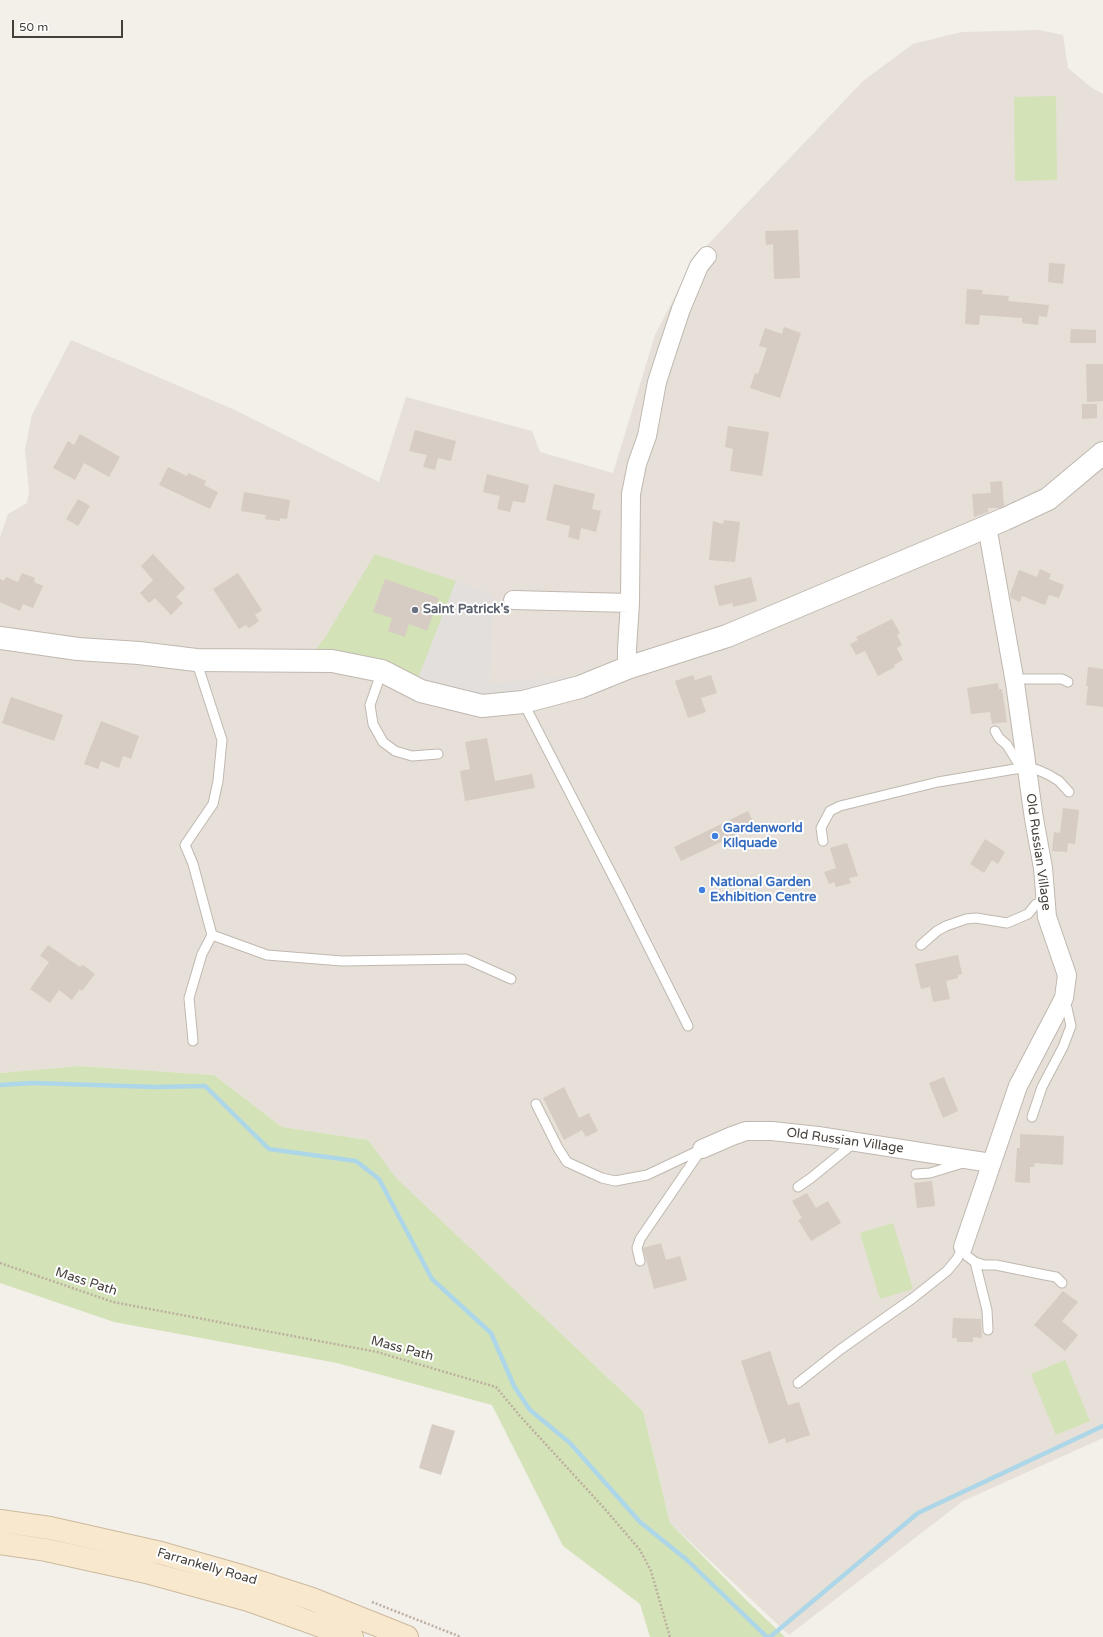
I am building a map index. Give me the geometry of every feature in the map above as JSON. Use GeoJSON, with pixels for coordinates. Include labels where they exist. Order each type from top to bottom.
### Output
{"type":"FeatureCollection","features":[{"type":"Feature","properties":{"kind":"main road","name":"Farrankelly Road"},"geometry":{"type":"LineString","coordinates":[[0,1521],[50,1528],[147,1550],[238,1575],[312,1600],[407,1637]]}},
{"type":"Feature","properties":{"kind":"main road","name":"Farrankelly Road"},"geometry":{"type":"LineString","coordinates":[[0,1543],[46,1550],[146,1572],[248,1600],[352,1637]]}},
{"type":"Feature","properties":{"kind":"street"},"geometry":{"type":"LineString","coordinates":[[627,668],[630,603],[631,494],[637,464],[647,436],[657,382],[681,309],[699,266],[707,256]]}},
{"type":"Feature","properties":{"kind":"street"},"geometry":{"type":"LineString","coordinates":[[0,638],[78,649],[138,653],[196,660],[332,661],[382,671],[421,691],[482,706],[523,702],[580,687],[627,668],[727,636],[1005,519],[1048,499],[1103,453]]}},
{"type":"Feature","properties":{"kind":"street","name":"Old Russian Village"},"geometry":{"type":"LineString","coordinates":[[963,1247],[1018,1086],[1062,1002],[1066,989],[1067,975],[1050,928],[1044,902],[1043,868],[1024,767],[1014,679],[987,526]]}},
{"type":"Feature","properties":{"kind":"street"},"geometry":{"type":"LineString","coordinates":[[513,600],[630,603]]}},
{"type":"Feature","properties":{"kind":"street","name":"Old Russian Village"},"geometry":{"type":"LineString","coordinates":[[702,1149],[732,1136],[746,1132],[772,1131],[818,1136],[991,1163]]}},
{"type":"Feature","properties":{"kind":"lane"},"geometry":{"type":"LineString","coordinates":[[193,1041],[189,998],[202,954],[212,935],[193,864],[185,845],[212,804],[218,780],[222,740],[196,660]]}},
{"type":"Feature","properties":{"kind":"lane"},"geometry":{"type":"LineString","coordinates":[[382,671],[370,705],[373,724],[383,742],[395,751],[412,756],[438,754]]}},
{"type":"Feature","properties":{"kind":"lane"},"geometry":{"type":"LineString","coordinates":[[1014,679],[1062,680],[1068,682]]}},
{"type":"Feature","properties":{"kind":"lane"},"geometry":{"type":"LineString","coordinates":[[523,702],[688,1026]]}},
{"type":"Feature","properties":{"kind":"lane"},"geometry":{"type":"LineString","coordinates":[[995,731],[999,738],[1007,745],[1024,767]]}},
{"type":"Feature","properties":{"kind":"lane"},"geometry":{"type":"LineString","coordinates":[[823,841],[821,828],[830,811],[840,806],[938,782],[1024,767],[1038,770],[1049,775],[1059,781],[1069,792]]}},
{"type":"Feature","properties":{"kind":"lane"},"geometry":{"type":"LineString","coordinates":[[921,945],[937,931],[966,919],[976,918],[1007,923],[1028,914],[1036,904],[1044,902]]}},
{"type":"Feature","properties":{"kind":"lane"},"geometry":{"type":"LineString","coordinates":[[212,935],[267,955],[342,961],[466,959],[511,979]]}},
{"type":"Feature","properties":{"kind":"lane"},"geometry":{"type":"LineString","coordinates":[[1032,1117],[1042,1087],[1063,1047],[1071,1026],[1067,1008],[1062,1002]]}},
{"type":"Feature","properties":{"kind":"lane"},"geometry":{"type":"LineString","coordinates":[[536,1104],[558,1148],[567,1162],[602,1178],[615,1181],[647,1175],[702,1149]]}},
{"type":"Feature","properties":{"kind":"lane"},"geometry":{"type":"LineString","coordinates":[[798,1187],[812,1178],[855,1142]]}},
{"type":"Feature","properties":{"kind":"lane"},"geometry":{"type":"LineString","coordinates":[[640,1261],[637,1248],[640,1239],[702,1149]]}},
{"type":"Feature","properties":{"kind":"lane"},"geometry":{"type":"LineString","coordinates":[[916,1174],[941,1170],[964,1163],[967,1159]]}},
{"type":"Feature","properties":{"kind":"lane"},"geometry":{"type":"LineString","coordinates":[[963,1247],[967,1256],[975,1262],[984,1265],[996,1265],[1045,1275],[1056,1278],[1062,1283]]}},
{"type":"Feature","properties":{"kind":"lane"},"geometry":{"type":"LineString","coordinates":[[798,1383],[841,1349],[913,1298],[947,1271],[958,1259],[963,1247]]}},
{"type":"Feature","properties":{"kind":"lane"},"geometry":{"type":"LineString","coordinates":[[975,1262],[987,1310],[988,1330]]}},
{"type":"Feature","properties":{"kind":"path","name":"Mass Path"},"geometry":{"type":"LineString","coordinates":[[0,1263],[113,1302],[377,1352],[496,1387],[520,1416],[604,1508],[640,1550],[651,1571],[670,1637]]}},
{"type":"Feature","properties":{"kind":"shaded area"},"geometry":{"type":"Polygon","coordinates":[[[1039,30],[1063,35],[1068,68],[1092,88],[1103,94],[1103,1438],[963,1501],[789,1635],[670,1523],[643,1411],[396,1179],[368,1140],[282,1127],[214,1075],[79,1066],[0,1073],[0,537],[8,514],[27,503],[29,492],[25,449],[32,415],[71,340],[235,410],[379,482],[406,397],[532,431],[540,452],[613,473],[655,335],[694,259],[863,81],[913,44],[962,32],[1039,30]]]}},
{"type":"Feature","properties":{"kind":"shaded area"},"geometry":{"type":"Polygon","coordinates":[[[456,581],[494,595],[490,684],[571,676],[572,686],[466,701],[418,679],[456,581]]]}},
{"type":"Feature","properties":{"kind":"green space"},"geometry":{"type":"Polygon","coordinates":[[[1056,96],[1057,180],[1015,181],[1014,97],[1056,96]]]}},
{"type":"Feature","properties":{"kind":"green space"},"geometry":{"type":"Polygon","coordinates":[[[375,554],[456,581],[418,679],[311,656],[326,636],[375,554]]]}},
{"type":"Feature","properties":{"kind":"green space"},"geometry":{"type":"Polygon","coordinates":[[[79,1066],[214,1075],[282,1127],[368,1140],[396,1178],[643,1411],[670,1523],[785,1637],[650,1637],[640,1604],[563,1546],[492,1405],[337,1363],[114,1322],[0,1283],[0,1073],[79,1066]]]}},
{"type":"Feature","properties":{"kind":"green space"},"geometry":{"type":"Polygon","coordinates":[[[893,1223],[913,1289],[880,1299],[860,1233],[893,1223]]]}},
{"type":"Feature","properties":{"kind":"green space"},"geometry":{"type":"Polygon","coordinates":[[[1065,1360],[1090,1421],[1056,1435],[1031,1374],[1065,1360]]]}},
{"type":"Feature","properties":{"kind":"building"},"geometry":{"type":"Polygon","coordinates":[[[798,230],[800,278],[774,279],[773,244],[766,245],[765,231],[798,230]]]}},
{"type":"Feature","properties":{"kind":"building"},"geometry":{"type":"Polygon","coordinates":[[[1049,263],[1065,264],[1063,284],[1048,282],[1049,263]]]}},
{"type":"Feature","properties":{"kind":"building"},"geometry":{"type":"Polygon","coordinates":[[[967,289],[983,290],[982,294],[1009,296],[1008,301],[1049,305],[1047,317],[1039,316],[1038,325],[1022,323],[1022,318],[980,315],[979,325],[965,324],[967,289]]]}},
{"type":"Feature","properties":{"kind":"building"},"geometry":{"type":"Polygon","coordinates":[[[784,327],[801,333],[780,398],[750,388],[755,373],[758,374],[767,348],[759,346],[765,328],[782,334],[784,327]]]}},
{"type":"Feature","properties":{"kind":"building"},"geometry":{"type":"Polygon","coordinates":[[[1071,329],[1096,330],[1096,343],[1070,343],[1071,329]]]}},
{"type":"Feature","properties":{"kind":"building"},"geometry":{"type":"Polygon","coordinates":[[[1086,364],[1103,364],[1103,401],[1087,402],[1086,364]]]}},
{"type":"Feature","properties":{"kind":"building"},"geometry":{"type":"Polygon","coordinates":[[[1082,404],[1097,404],[1097,418],[1082,419],[1082,404]]]}},
{"type":"Feature","properties":{"kind":"building"},"geometry":{"type":"Polygon","coordinates":[[[728,426],[769,432],[762,476],[730,471],[733,449],[725,447],[728,426]]]}},
{"type":"Feature","properties":{"kind":"building"},"geometry":{"type":"Polygon","coordinates":[[[415,430],[456,441],[451,461],[438,458],[435,470],[423,467],[427,455],[409,451],[415,430]]]}},
{"type":"Feature","properties":{"kind":"building"},"geometry":{"type":"Polygon","coordinates":[[[80,434],[120,457],[109,477],[84,463],[75,480],[53,468],[68,441],[74,445],[80,434]]]}},
{"type":"Feature","properties":{"kind":"building"},"geometry":{"type":"Polygon","coordinates":[[[168,467],[187,476],[188,473],[206,481],[204,485],[218,492],[210,509],[159,485],[168,467]]]}},
{"type":"Feature","properties":{"kind":"building"},"geometry":{"type":"Polygon","coordinates":[[[487,474],[529,485],[525,503],[513,501],[510,512],[497,509],[500,496],[483,492],[487,474]]]}},
{"type":"Feature","properties":{"kind":"building"},"geometry":{"type":"Polygon","coordinates":[[[1002,481],[1004,506],[1000,508],[988,508],[988,512],[974,517],[972,494],[991,493],[990,482],[1002,481]]]}},
{"type":"Feature","properties":{"kind":"building"},"geometry":{"type":"Polygon","coordinates":[[[554,484],[595,494],[592,509],[601,511],[596,532],[581,528],[579,540],[568,537],[570,526],[546,520],[554,484]]]}},
{"type":"Feature","properties":{"kind":"building"},"geometry":{"type":"Polygon","coordinates":[[[244,492],[290,500],[287,519],[280,518],[280,521],[265,519],[266,515],[241,511],[244,492]]]}},
{"type":"Feature","properties":{"kind":"building"},"geometry":{"type":"Polygon","coordinates":[[[78,499],[90,506],[78,526],[66,519],[78,499]]]}},
{"type":"Feature","properties":{"kind":"building"},"geometry":{"type":"Polygon","coordinates":[[[724,520],[740,522],[735,562],[709,560],[713,521],[723,524],[724,520]]]}},
{"type":"Feature","properties":{"kind":"building"},"geometry":{"type":"Polygon","coordinates":[[[153,554],[185,588],[176,597],[183,603],[171,615],[155,598],[149,603],[140,593],[153,580],[141,566],[153,554]]]}},
{"type":"Feature","properties":{"kind":"building"},"geometry":{"type":"Polygon","coordinates":[[[1040,569],[1051,574],[1049,579],[1064,585],[1059,598],[1049,595],[1045,605],[1022,596],[1020,602],[1011,598],[1010,594],[1019,570],[1037,577],[1040,569]]]}},
{"type":"Feature","properties":{"kind":"building"},"geometry":{"type":"Polygon","coordinates":[[[22,573],[35,578],[34,582],[43,586],[33,608],[23,604],[20,611],[0,602],[0,579],[4,581],[6,577],[18,582],[22,573]]]}},
{"type":"Feature","properties":{"kind":"building"},"geometry":{"type":"Polygon","coordinates":[[[238,573],[262,610],[255,615],[259,621],[249,628],[246,625],[239,629],[213,589],[238,573]]]}},
{"type":"Feature","properties":{"kind":"building"},"geometry":{"type":"Polygon","coordinates":[[[751,577],[757,601],[733,607],[733,603],[719,606],[714,586],[751,577]]]}},
{"type":"Feature","properties":{"kind":"building","name":"Saint Patrick's"},"geometry":{"type":"Polygon","coordinates":[[[385,579],[439,598],[427,631],[409,624],[405,637],[388,631],[392,618],[373,612],[385,579]]]}},
{"type":"Feature","properties":{"kind":"building"},"geometry":{"type":"Polygon","coordinates":[[[892,619],[900,633],[897,635],[902,645],[897,648],[903,660],[894,665],[895,667],[878,676],[865,651],[856,655],[850,644],[858,640],[856,637],[892,619]]]}},
{"type":"Feature","properties":{"kind":"building"},"geometry":{"type":"Polygon","coordinates":[[[1088,667],[1103,669],[1103,707],[1086,705],[1088,667]]]}},
{"type":"Feature","properties":{"kind":"building"},"geometry":{"type":"Polygon","coordinates":[[[693,675],[695,680],[711,675],[717,693],[701,698],[706,712],[688,718],[675,681],[693,675]]]}},
{"type":"Feature","properties":{"kind":"building"},"geometry":{"type":"Polygon","coordinates":[[[998,683],[999,689],[1002,689],[1007,722],[992,724],[990,712],[971,714],[967,688],[998,683]]]}},
{"type":"Feature","properties":{"kind":"building"},"geometry":{"type":"Polygon","coordinates":[[[11,697],[63,715],[54,741],[2,723],[11,697]]]}},
{"type":"Feature","properties":{"kind":"building"},"geometry":{"type":"Polygon","coordinates":[[[101,721],[139,736],[131,759],[123,756],[119,768],[101,761],[98,769],[84,764],[101,721]]]}},
{"type":"Feature","properties":{"kind":"building"},"geometry":{"type":"Polygon","coordinates":[[[487,738],[495,781],[532,774],[535,788],[465,801],[460,771],[470,769],[465,742],[487,738]]]}},
{"type":"Feature","properties":{"kind":"building"},"geometry":{"type":"Polygon","coordinates":[[[1063,808],[1079,810],[1075,844],[1068,843],[1067,852],[1052,851],[1054,832],[1060,833],[1063,808]]]}},
{"type":"Feature","properties":{"kind":"building","name":"Gardenworld Kilquade"},"geometry":{"type":"Polygon","coordinates":[[[748,811],[755,826],[681,861],[674,847],[748,811]]]}},
{"type":"Feature","properties":{"kind":"building"},"geometry":{"type":"Polygon","coordinates":[[[985,839],[1005,852],[998,864],[992,860],[984,873],[970,864],[985,839]]]}},
{"type":"Feature","properties":{"kind":"building"},"geometry":{"type":"Polygon","coordinates":[[[847,843],[858,876],[849,878],[851,883],[836,887],[834,882],[829,884],[824,872],[836,868],[830,848],[847,843]]]}},
{"type":"Feature","properties":{"kind":"building"},"geometry":{"type":"Polygon","coordinates":[[[48,945],[80,967],[83,965],[95,974],[82,991],[80,989],[72,1000],[59,990],[50,1003],[30,989],[49,962],[40,956],[48,945]]]}},
{"type":"Feature","properties":{"kind":"building"},"geometry":{"type":"Polygon","coordinates":[[[958,955],[962,974],[958,975],[958,978],[946,981],[950,999],[933,1002],[930,987],[921,989],[915,964],[958,955]]]}},
{"type":"Feature","properties":{"kind":"building"},"geometry":{"type":"Polygon","coordinates":[[[944,1077],[958,1111],[943,1118],[929,1083],[944,1077]]]}},
{"type":"Feature","properties":{"kind":"building"},"geometry":{"type":"Polygon","coordinates":[[[564,1087],[579,1118],[589,1113],[598,1131],[586,1137],[582,1130],[564,1140],[543,1098],[564,1087]]]}},
{"type":"Feature","properties":{"kind":"building"},"geometry":{"type":"Polygon","coordinates":[[[1020,1134],[1064,1136],[1063,1165],[1035,1163],[1034,1167],[1030,1167],[1030,1183],[1015,1182],[1017,1148],[1020,1148],[1020,1134]]]}},
{"type":"Feature","properties":{"kind":"building"},"geometry":{"type":"Polygon","coordinates":[[[932,1181],[935,1206],[917,1208],[914,1183],[932,1181]]]}},
{"type":"Feature","properties":{"kind":"building"},"geometry":{"type":"Polygon","coordinates":[[[807,1193],[816,1208],[828,1201],[841,1223],[811,1241],[798,1220],[802,1218],[792,1201],[807,1193]]]}},
{"type":"Feature","properties":{"kind":"building"},"geometry":{"type":"Polygon","coordinates":[[[661,1243],[666,1260],[680,1256],[687,1280],[654,1289],[643,1248],[661,1243]]]}},
{"type":"Feature","properties":{"kind":"building"},"geometry":{"type":"Polygon","coordinates":[[[1063,1291],[1078,1302],[1062,1321],[1078,1335],[1065,1351],[1034,1325],[1063,1291]]]}},
{"type":"Feature","properties":{"kind":"building"},"geometry":{"type":"Polygon","coordinates":[[[953,1318],[981,1319],[982,1338],[973,1337],[973,1342],[957,1342],[957,1338],[952,1338],[953,1318]]]}},
{"type":"Feature","properties":{"kind":"building"},"geometry":{"type":"Polygon","coordinates":[[[770,1351],[788,1405],[799,1402],[810,1435],[786,1443],[785,1438],[769,1444],[741,1361],[770,1351]]]}},
{"type":"Feature","properties":{"kind":"building"},"geometry":{"type":"Polygon","coordinates":[[[432,1424],[455,1431],[441,1475],[419,1468],[432,1424]]]}},
{"type":"Feature","properties":{"kind":"waterway"},"geometry":{"type":"LineString","coordinates":[[0,1085],[33,1083],[156,1087],[205,1086],[269,1149],[356,1161],[379,1179],[432,1279],[491,1333],[514,1386],[530,1410],[570,1443],[640,1522],[687,1560],[767,1637]]}},
{"type":"Feature","properties":{"kind":"waterway"},"geometry":{"type":"LineString","coordinates":[[770,1637],[918,1513],[1103,1426]]}},
{"type":"Feature","properties":{"kind":"place","name":"Saint Patrick's"},"geometry":{"type":"Point","coordinates":[415,610]}},
{"type":"Feature","properties":{"kind":"place","name":"Gardenworld Kilquade"},"geometry":{"type":"Point","coordinates":[715,836]}},
{"type":"Feature","properties":{"kind":"place","name":"National Garden Exhibition Centre"},"geometry":{"type":"Point","coordinates":[702,890]}}]}
